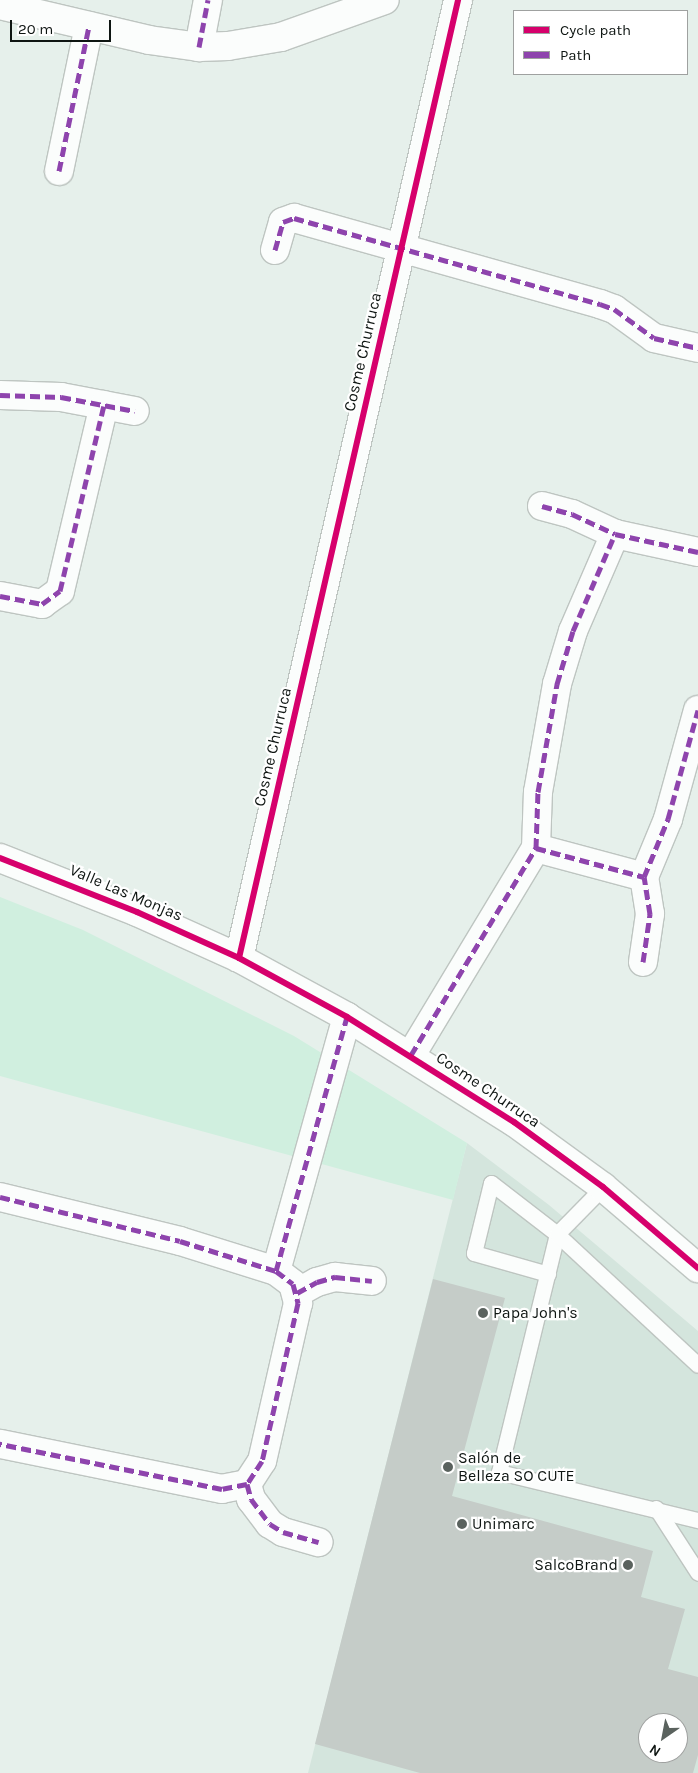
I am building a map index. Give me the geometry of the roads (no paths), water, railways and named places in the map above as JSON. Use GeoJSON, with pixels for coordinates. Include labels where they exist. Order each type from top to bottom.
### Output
{"type":"FeatureCollection","features":[{"type":"Feature","properties":{"kind":"street"},"geometry":{"type":"LineString","coordinates":[[198,47],[208,0]]}},
{"type":"Feature","properties":{"kind":"street"},"geometry":{"type":"LineString","coordinates":[[0,5],[89,26],[198,47],[228,46],[281,38],[385,0]]}},
{"type":"Feature","properties":{"kind":"street","name":"Cosme Churruca"},"geometry":{"type":"LineString","coordinates":[[458,0],[239,958],[411,1055],[514,1122],[603,1187],[698,1268]]}},
{"type":"Feature","properties":{"kind":"street"},"geometry":{"type":"LineString","coordinates":[[59,172],[89,26]]}},
{"type":"Feature","properties":{"kind":"street"},"geometry":{"type":"LineString","coordinates":[[275,250],[283,222],[290,218],[402,246],[600,304],[614,310],[654,338],[698,348]]}},
{"type":"Feature","properties":{"kind":"street"},"geometry":{"type":"LineString","coordinates":[[0,395],[61,397],[135,411]]}},
{"type":"Feature","properties":{"kind":"street"},"geometry":{"type":"LineString","coordinates":[[0,596],[42,604],[60,591],[104,406]]}},
{"type":"Feature","properties":{"kind":"street"},"geometry":{"type":"LineString","coordinates":[[542,506],[572,514],[615,534],[698,552]]}},
{"type":"Feature","properties":{"kind":"street"},"geometry":{"type":"LineString","coordinates":[[411,1055],[536,848],[540,783],[557,684],[586,597],[615,534]]}},
{"type":"Feature","properties":{"kind":"street"},"geometry":{"type":"LineString","coordinates":[[643,962],[650,914],[644,877],[668,819],[698,710]]}},
{"type":"Feature","properties":{"kind":"street"},"geometry":{"type":"LineString","coordinates":[[536,848],[644,877]]}},
{"type":"Feature","properties":{"kind":"street","name":"Valle Las Monjas"},"geometry":{"type":"LineString","coordinates":[[0,858],[129,909],[239,958]]}},
{"type":"Feature","properties":{"kind":"street"},"geometry":{"type":"LineString","coordinates":[[276,1271],[346,1017]]}},
{"type":"Feature","properties":{"kind":"street"},"geometry":{"type":"LineString","coordinates":[[0,1197],[171,1238],[276,1271],[285,1276],[297,1293],[298,1303],[262,1461],[247,1484],[222,1489],[0,1444]]}},
{"type":"Feature","properties":{"kind":"street"},"geometry":{"type":"LineString","coordinates":[[297,1293],[317,1282],[335,1277],[372,1281]]}},
{"type":"Feature","properties":{"kind":"street"},"geometry":{"type":"LineString","coordinates":[[247,1484],[251,1499],[270,1524],[284,1532],[319,1542]]}},
{"type":"Feature","properties":{"kind":"lane"},"geometry":{"type":"LineString","coordinates":[[548,1274],[474,1253],[491,1183],[557,1234],[698,1365]]}},
{"type":"Feature","properties":{"kind":"lane"},"geometry":{"type":"LineString","coordinates":[[603,1187],[557,1234],[499,1472],[656,1508],[698,1520]]}},
{"type":"Feature","properties":{"kind":"lane"},"geometry":{"type":"LineString","coordinates":[[656,1508],[698,1573]]}},
{"type":"Feature","properties":{"kind":"place","name":"Papa John's"},"geometry":{"type":"Point","coordinates":[483,1313]}},
{"type":"Feature","properties":{"kind":"place","name":"Salón de Belleza SO CUTE"},"geometry":{"type":"Point","coordinates":[448,1467]}},
{"type":"Feature","properties":{"kind":"place","name":"Unimarc"},"geometry":{"type":"Point","coordinates":[462,1524]}},
{"type":"Feature","properties":{"kind":"place","name":"SalcoBrand"},"geometry":{"type":"Point","coordinates":[628,1565]}}]}
